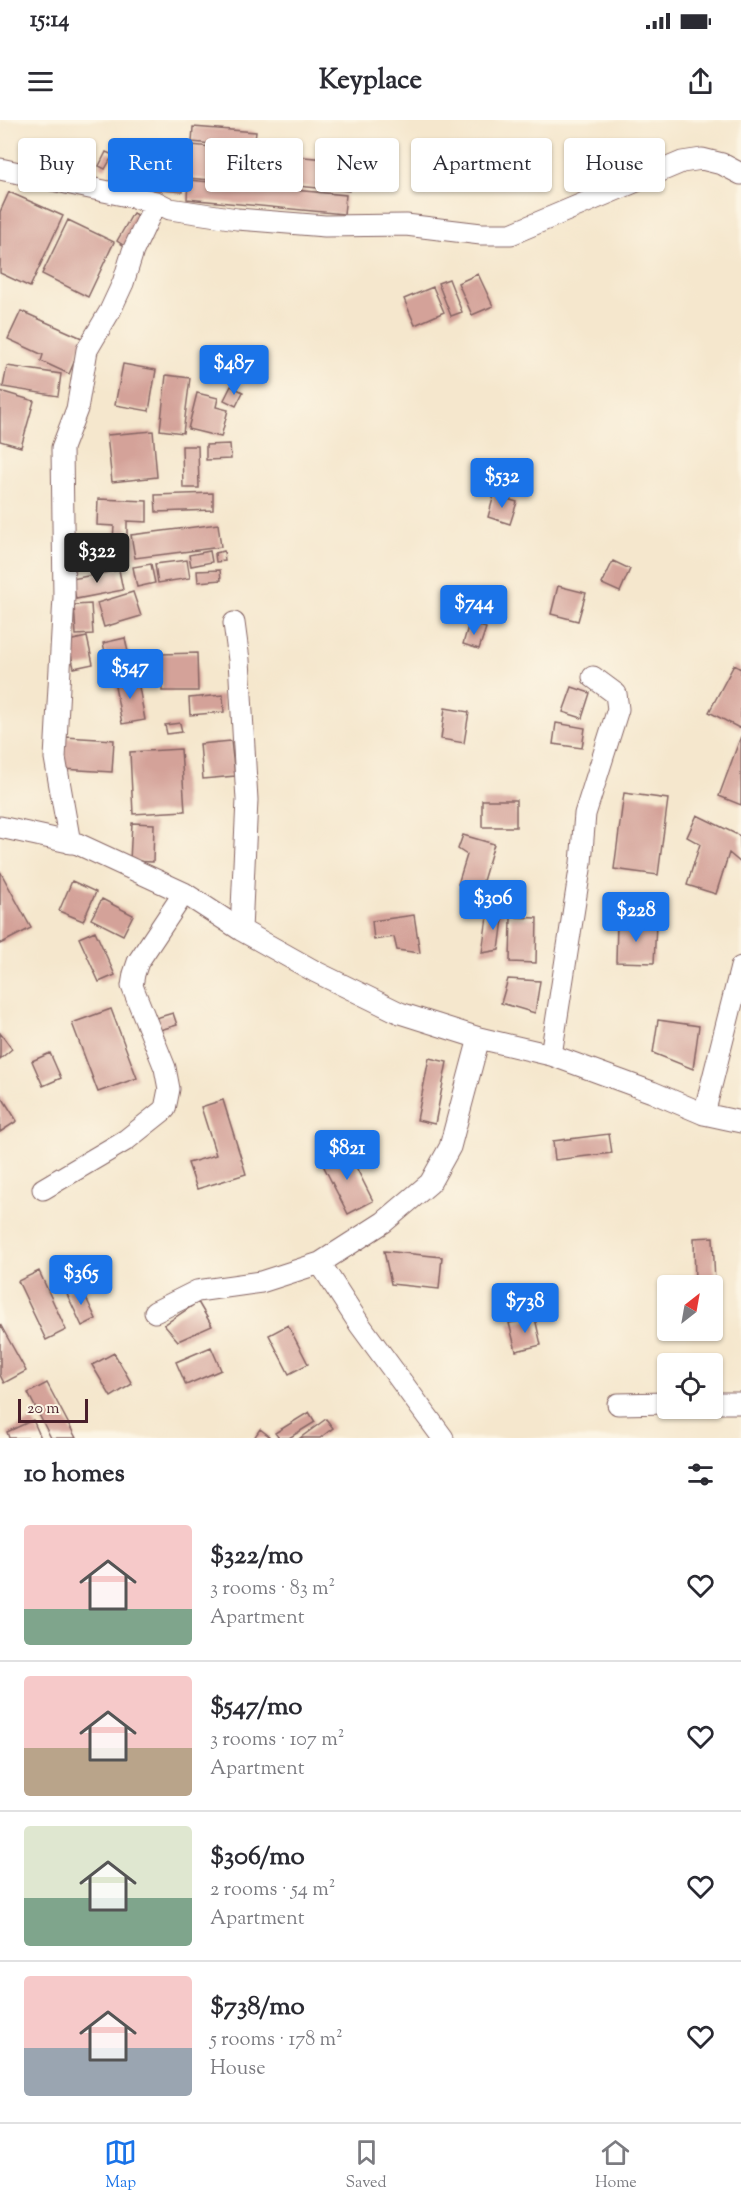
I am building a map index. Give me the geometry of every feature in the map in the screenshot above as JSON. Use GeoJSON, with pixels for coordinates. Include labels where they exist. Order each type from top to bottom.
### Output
{"type":"FeatureCollection","features":[{"type":"Feature","properties":{"kind":"street"},"geometry":{"type":"LineString","coordinates":[[0,169],[156,202],[170,209],[237,219],[325,226],[406,225],[481,234],[511,234],[682,162],[702,159],[722,164],[741,174]]}},
{"type":"Feature","properties":{"kind":"street"},"geometry":{"type":"LineString","coordinates":[[70,843],[55,758],[64,597],[62,448],[78,409],[87,350],[110,311],[123,283],[133,251],[156,202]]}},
{"type":"Feature","properties":{"kind":"street"},"geometry":{"type":"LineString","coordinates":[[234,623],[239,660],[246,800],[240,930]]}},
{"type":"Feature","properties":{"kind":"street"},"geometry":{"type":"LineString","coordinates":[[551,1055],[581,863],[585,814],[618,710],[616,694],[593,677]]}},
{"type":"Feature","properties":{"kind":"street"},"geometry":{"type":"LineString","coordinates":[[0,827],[70,843],[184,893],[240,930],[316,972],[400,1013],[478,1038],[551,1055],[652,1092],[704,1114],[741,1122]]}},
{"type":"Feature","properties":{"kind":"street"},"geometry":{"type":"LineString","coordinates":[[43,1189],[126,1140],[165,1109],[169,1089],[165,1068],[132,986],[138,962],[184,893]]}},
{"type":"Feature","properties":{"kind":"street"},"geometry":{"type":"LineString","coordinates":[[704,1114],[741,967]]}},
{"type":"Feature","properties":{"kind":"street"},"geometry":{"type":"LineString","coordinates":[[155,1312],[197,1291],[261,1282],[320,1263],[384,1222],[430,1183],[450,1147],[478,1038]]}},
{"type":"Feature","properties":{"kind":"street"},"geometry":{"type":"LineString","coordinates":[[320,1263],[360,1325],[443,1438]]}},
{"type":"Feature","properties":{"kind":"street"},"geometry":{"type":"LineString","coordinates":[[723,1403],[741,1402]]}},
{"type":"Feature","properties":{"kind":"street"},"geometry":{"type":"LineString","coordinates":[[618,1404],[657,1403]]}},
{"type":"Feature","properties":{"kind":"building"},"geometry":{"type":"Polygon","coordinates":[[[193,127],[256,132],[255,138],[205,138],[205,143],[193,142],[193,127]]]}},
{"type":"Feature","properties":{"kind":"building"},"geometry":{"type":"Polygon","coordinates":[[[193,145],[205,146],[205,179],[193,178],[193,145]]]}},
{"type":"Feature","properties":{"kind":"building"},"geometry":{"type":"Polygon","coordinates":[[[106,152],[108,153],[108,164],[105,169],[99,166],[106,152]]]}},
{"type":"Feature","properties":{"kind":"building"},"geometry":{"type":"Polygon","coordinates":[[[303,157],[315,158],[315,188],[303,187],[303,157]]]}},
{"type":"Feature","properties":{"kind":"building"},"geometry":{"type":"Polygon","coordinates":[[[193,180],[205,182],[205,192],[303,191],[346,195],[344,214],[187,199],[187,192],[193,192],[193,180]]]}},
{"type":"Feature","properties":{"kind":"building"},"geometry":{"type":"Polygon","coordinates":[[[9,192],[63,216],[30,287],[0,273],[0,212],[9,192]]]}},
{"type":"Feature","properties":{"kind":"building"},"geometry":{"type":"Polygon","coordinates":[[[133,213],[146,220],[129,249],[117,241],[133,213]]]}},
{"type":"Feature","properties":{"kind":"building"},"geometry":{"type":"Polygon","coordinates":[[[68,220],[114,242],[88,297],[42,274],[68,220]]]}},
{"type":"Feature","properties":{"kind":"building"},"geometry":{"type":"Polygon","coordinates":[[[478,274],[493,306],[472,315],[458,283],[478,274]]]}},
{"type":"Feature","properties":{"kind":"building"},"geometry":{"type":"Polygon","coordinates":[[[449,279],[462,312],[451,316],[438,283],[449,279]]]}},
{"type":"Feature","properties":{"kind":"building"},"geometry":{"type":"Polygon","coordinates":[[[433,287],[444,312],[415,325],[404,299],[433,287]]]}},
{"type":"Feature","properties":{"kind":"building"},"geometry":{"type":"Polygon","coordinates":[[[21,311],[84,339],[69,374],[41,361],[43,355],[8,339],[21,311]]]}},
{"type":"Feature","properties":{"kind":"building"},"geometry":{"type":"Polygon","coordinates":[[[123,364],[156,370],[149,411],[115,405],[123,364]]]}},
{"type":"Feature","properties":{"kind":"building"},"geometry":{"type":"Polygon","coordinates":[[[7,366],[61,374],[58,396],[3,387],[7,366]]]}},
{"type":"Feature","properties":{"kind":"building"},"geometry":{"type":"Polygon","coordinates":[[[166,375],[190,378],[183,433],[160,430],[166,375]]]}},
{"type":"Feature","properties":{"kind":"building"},"geometry":{"type":"Polygon","coordinates":[[[231,386],[243,392],[236,406],[224,400],[231,386]]]}},
{"type":"Feature","properties":{"kind":"building"},"geometry":{"type":"Polygon","coordinates":[[[0,391],[34,401],[21,447],[0,441],[0,391]]]}},
{"type":"Feature","properties":{"kind":"building"},"geometry":{"type":"Polygon","coordinates":[[[197,393],[218,398],[216,407],[228,410],[221,437],[188,429],[197,393]]]}},
{"type":"Feature","properties":{"kind":"building"},"geometry":{"type":"Polygon","coordinates":[[[153,431],[157,477],[112,482],[107,435],[153,431]]]}},
{"type":"Feature","properties":{"kind":"building"},"geometry":{"type":"Polygon","coordinates":[[[230,444],[231,459],[206,460],[206,445],[230,444]]]}},
{"type":"Feature","properties":{"kind":"building"},"geometry":{"type":"Polygon","coordinates":[[[182,446],[198,446],[199,488],[183,488],[182,446]]]}},
{"type":"Feature","properties":{"kind":"building"},"geometry":{"type":"Polygon","coordinates":[[[213,493],[213,510],[156,512],[155,495],[213,493]]]}},
{"type":"Feature","properties":{"kind":"building"},"geometry":{"type":"Polygon","coordinates":[[[494,495],[517,502],[510,524],[488,517],[494,495]]]}},
{"type":"Feature","properties":{"kind":"building"},"geometry":{"type":"Polygon","coordinates":[[[98,499],[147,501],[147,522],[127,521],[127,539],[113,539],[114,526],[97,525],[98,499]]]}},
{"type":"Feature","properties":{"kind":"building"},"geometry":{"type":"Polygon","coordinates":[[[218,524],[221,547],[135,558],[131,535],[218,524]]]}},
{"type":"Feature","properties":{"kind":"building"},"geometry":{"type":"Polygon","coordinates":[[[95,549],[96,562],[73,564],[72,551],[95,549]]]}},
{"type":"Feature","properties":{"kind":"building"},"geometry":{"type":"Polygon","coordinates":[[[210,551],[212,562],[191,566],[189,555],[210,551]]]}},
{"type":"Feature","properties":{"kind":"building"},"geometry":{"type":"Polygon","coordinates":[[[224,551],[225,561],[216,562],[215,553],[224,551]]]}},
{"type":"Feature","properties":{"kind":"building"},"geometry":{"type":"Polygon","coordinates":[[[187,560],[190,578],[158,583],[155,564],[187,560]]]}},
{"type":"Feature","properties":{"kind":"building"},"geometry":{"type":"Polygon","coordinates":[[[613,561],[630,569],[620,592],[602,584],[613,561]]]}},
{"type":"Feature","properties":{"kind":"building"},"geometry":{"type":"Polygon","coordinates":[[[151,564],[155,583],[137,587],[133,567],[151,564]]]}},
{"type":"Feature","properties":{"kind":"building"},"geometry":{"type":"Polygon","coordinates":[[[119,570],[123,590],[76,599],[72,579],[119,570]]]}},
{"type":"Feature","properties":{"kind":"building"},"geometry":{"type":"Polygon","coordinates":[[[220,570],[221,580],[198,582],[197,571],[220,570]]]}},
{"type":"Feature","properties":{"kind":"building"},"geometry":{"type":"Polygon","coordinates":[[[558,586],[586,593],[578,621],[551,614],[558,586]]]}},
{"type":"Feature","properties":{"kind":"building"},"geometry":{"type":"Polygon","coordinates":[[[133,592],[141,616],[104,627],[97,603],[133,592]]]}},
{"type":"Feature","properties":{"kind":"building"},"geometry":{"type":"Polygon","coordinates":[[[91,604],[93,634],[76,635],[74,605],[91,604]]]}},
{"type":"Feature","properties":{"kind":"building"},"geometry":{"type":"Polygon","coordinates":[[[469,623],[486,628],[479,649],[463,644],[469,623]]]}},
{"type":"Feature","properties":{"kind":"building"},"geometry":{"type":"Polygon","coordinates":[[[87,637],[93,664],[74,668],[68,641],[87,637]]]}},
{"type":"Feature","properties":{"kind":"building"},"geometry":{"type":"Polygon","coordinates":[[[125,638],[131,666],[109,670],[103,643],[125,638]]]}},
{"type":"Feature","properties":{"kind":"building"},"geometry":{"type":"Polygon","coordinates":[[[197,653],[198,691],[162,691],[161,654],[197,653]]]}},
{"type":"Feature","properties":{"kind":"building"},"geometry":{"type":"Polygon","coordinates":[[[734,665],[741,669],[741,729],[709,712],[734,665]]]}},
{"type":"Feature","properties":{"kind":"building"},"geometry":{"type":"Polygon","coordinates":[[[137,676],[145,720],[122,724],[114,680],[137,676]]]}},
{"type":"Feature","properties":{"kind":"building"},"geometry":{"type":"Polygon","coordinates":[[[572,687],[590,693],[582,718],[563,712],[572,687]]]}},
{"type":"Feature","properties":{"kind":"building"},"geometry":{"type":"Polygon","coordinates":[[[223,695],[224,712],[190,715],[189,698],[223,695]]]}},
{"type":"Feature","properties":{"kind":"building"},"geometry":{"type":"Polygon","coordinates":[[[445,708],[469,712],[464,743],[441,739],[445,708]]]}},
{"type":"Feature","properties":{"kind":"building"},"geometry":{"type":"Polygon","coordinates":[[[180,723],[182,732],[167,734],[165,725],[180,723]]]}},
{"type":"Feature","properties":{"kind":"building"},"geometry":{"type":"Polygon","coordinates":[[[556,723],[585,728],[582,748],[553,744],[556,723]]]}},
{"type":"Feature","properties":{"kind":"building"},"geometry":{"type":"Polygon","coordinates":[[[741,736],[741,805],[719,796],[741,736]]]}},
{"type":"Feature","properties":{"kind":"building"},"geometry":{"type":"Polygon","coordinates":[[[65,737],[114,740],[112,772],[63,769],[65,737]]]}},
{"type":"Feature","properties":{"kind":"building"},"geometry":{"type":"Polygon","coordinates":[[[231,741],[235,776],[203,779],[200,744],[231,741]]]}},
{"type":"Feature","properties":{"kind":"building"},"geometry":{"type":"Polygon","coordinates":[[[181,749],[185,811],[133,814],[130,752],[181,749]]]}},
{"type":"Feature","properties":{"kind":"building"},"geometry":{"type":"Polygon","coordinates":[[[624,793],[668,799],[658,875],[614,869],[624,793]]]}},
{"type":"Feature","properties":{"kind":"building"},"geometry":{"type":"Polygon","coordinates":[[[482,800],[516,800],[516,827],[482,827],[482,800]]]}},
{"type":"Feature","properties":{"kind":"building"},"geometry":{"type":"Polygon","coordinates":[[[697,815],[740,836],[741,863],[729,853],[716,894],[687,885],[700,844],[687,837],[697,815]]]}},
{"type":"Feature","properties":{"kind":"building"},"geometry":{"type":"Polygon","coordinates":[[[132,823],[154,824],[153,862],[130,861],[132,823]]]}},
{"type":"Feature","properties":{"kind":"building"},"geometry":{"type":"Polygon","coordinates":[[[463,835],[494,844],[480,891],[458,884],[467,855],[458,849],[463,835]]]}},
{"type":"Feature","properties":{"kind":"building"},"geometry":{"type":"Polygon","coordinates":[[[0,871],[31,928],[0,944],[0,871]]]}},
{"type":"Feature","properties":{"kind":"building"},"geometry":{"type":"Polygon","coordinates":[[[72,881],[96,892],[83,921],[59,911],[72,881]]]}},
{"type":"Feature","properties":{"kind":"building"},"geometry":{"type":"Polygon","coordinates":[[[102,899],[133,915],[123,935],[91,919],[102,899]]]}},
{"type":"Feature","properties":{"kind":"building"},"geometry":{"type":"Polygon","coordinates":[[[488,910],[504,912],[499,950],[482,953],[488,910]]]}},
{"type":"Feature","properties":{"kind":"building"},"geometry":{"type":"Polygon","coordinates":[[[414,915],[420,953],[397,950],[394,937],[374,940],[372,921],[414,915]]]}},
{"type":"Feature","properties":{"kind":"building"},"geometry":{"type":"Polygon","coordinates":[[[511,917],[537,918],[536,963],[510,962],[511,917]]]}},
{"type":"Feature","properties":{"kind":"building"},"geometry":{"type":"Polygon","coordinates":[[[617,923],[656,924],[654,963],[616,962],[617,923]]]}},
{"type":"Feature","properties":{"kind":"building"},"geometry":{"type":"Polygon","coordinates":[[[95,931],[115,975],[99,982],[79,938],[95,931]]]}},
{"type":"Feature","properties":{"kind":"building"},"geometry":{"type":"Polygon","coordinates":[[[508,979],[540,981],[535,1013],[501,1003],[508,979]]]}},
{"type":"Feature","properties":{"kind":"building"},"geometry":{"type":"Polygon","coordinates":[[[111,1009],[137,1078],[98,1092],[72,1023],[111,1009]]]}},
{"type":"Feature","properties":{"kind":"building"},"geometry":{"type":"Polygon","coordinates":[[[173,1013],[177,1025],[160,1030],[156,1018],[173,1013]]]}},
{"type":"Feature","properties":{"kind":"building"},"geometry":{"type":"Polygon","coordinates":[[[658,1020],[699,1026],[693,1069],[653,1053],[658,1020]]]}},
{"type":"Feature","properties":{"kind":"building"},"geometry":{"type":"Polygon","coordinates":[[[0,1033],[12,1049],[0,1059],[0,1033]]]}},
{"type":"Feature","properties":{"kind":"building"},"geometry":{"type":"Polygon","coordinates":[[[50,1053],[61,1078],[43,1086],[32,1061],[50,1053]]]}},
{"type":"Feature","properties":{"kind":"building"},"geometry":{"type":"Polygon","coordinates":[[[429,1058],[447,1062],[435,1124],[417,1120],[429,1058]]]}},
{"type":"Feature","properties":{"kind":"building"},"geometry":{"type":"Polygon","coordinates":[[[0,1094],[17,1121],[0,1132],[0,1094]]]}},
{"type":"Feature","properties":{"kind":"building"},"geometry":{"type":"Polygon","coordinates":[[[223,1100],[246,1174],[197,1189],[188,1163],[216,1155],[201,1107],[223,1100]]]}},
{"type":"Feature","properties":{"kind":"building"},"geometry":{"type":"Polygon","coordinates":[[[609,1134],[612,1153],[555,1160],[553,1141],[609,1134]]]}},
{"type":"Feature","properties":{"kind":"building"},"geometry":{"type":"Polygon","coordinates":[[[347,1149],[373,1201],[348,1214],[321,1161],[347,1149]]]}},
{"type":"Feature","properties":{"kind":"building"},"geometry":{"type":"Polygon","coordinates":[[[713,1237],[715,1275],[695,1275],[694,1238],[713,1237]]]}},
{"type":"Feature","properties":{"kind":"building"},"geometry":{"type":"Polygon","coordinates":[[[384,1251],[442,1257],[439,1289],[391,1284],[384,1251]]]}},
{"type":"Feature","properties":{"kind":"building"},"geometry":{"type":"Polygon","coordinates":[[[39,1271],[66,1330],[46,1340],[18,1281],[39,1271]]]}},
{"type":"Feature","properties":{"kind":"building"},"geometry":{"type":"Polygon","coordinates":[[[80,1285],[96,1319],[82,1326],[66,1292],[80,1285]]]}},
{"type":"Feature","properties":{"kind":"building"},"geometry":{"type":"Polygon","coordinates":[[[198,1302],[212,1326],[178,1341],[164,1325],[198,1302]]]}},
{"type":"Feature","properties":{"kind":"building"},"geometry":{"type":"Polygon","coordinates":[[[535,1318],[541,1345],[516,1351],[509,1323],[535,1318]]]}},
{"type":"Feature","properties":{"kind":"building"},"geometry":{"type":"Polygon","coordinates":[[[0,1324],[26,1371],[4,1383],[0,1375],[0,1324]]]}},
{"type":"Feature","properties":{"kind":"building"},"geometry":{"type":"Polygon","coordinates":[[[288,1325],[308,1364],[289,1374],[269,1335],[288,1325]]]}},
{"type":"Feature","properties":{"kind":"building"},"geometry":{"type":"Polygon","coordinates":[[[211,1347],[221,1370],[186,1385],[176,1362],[211,1347]]]}},
{"type":"Feature","properties":{"kind":"building"},"geometry":{"type":"Polygon","coordinates":[[[114,1353],[132,1384],[111,1397],[92,1365],[114,1353]]]}},
{"type":"Feature","properties":{"kind":"building"},"geometry":{"type":"Polygon","coordinates":[[[47,1383],[76,1438],[51,1438],[28,1393],[47,1383]]]}},
{"type":"Feature","properties":{"kind":"building"},"geometry":{"type":"Polygon","coordinates":[[[309,1412],[315,1422],[289,1438],[279,1438],[275,1433],[309,1412]]]}},
{"type":"Feature","properties":{"kind":"building"},"geometry":{"type":"Polygon","coordinates":[[[326,1419],[333,1428],[320,1438],[300,1438],[326,1419]]]}},
{"type":"Feature","properties":{"kind":"building"},"geometry":{"type":"Polygon","coordinates":[[[33,1420],[41,1438],[9,1438],[7,1432],[33,1420]]]}},
{"type":"Feature","properties":{"kind":"building"},"geometry":{"type":"Polygon","coordinates":[[[260,1429],[269,1436],[268,1438],[254,1438],[260,1429]]]}}]}
